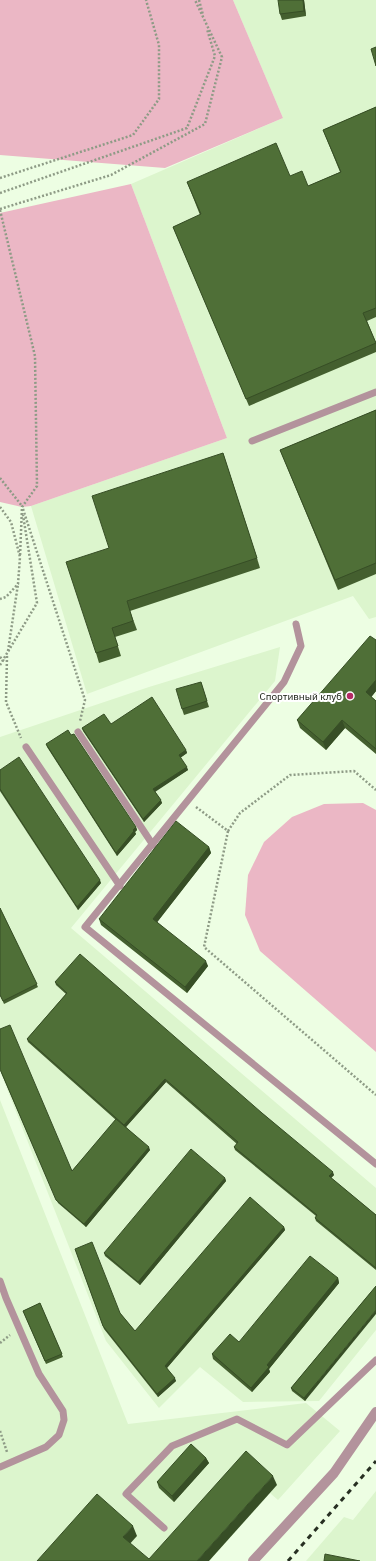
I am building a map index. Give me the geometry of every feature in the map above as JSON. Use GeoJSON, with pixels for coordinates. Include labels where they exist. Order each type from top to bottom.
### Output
{"type":"FeatureCollection","features":[{"type":"Feature","properties":{"kind":"street"},"geometry":{"type":"LineString","coordinates":[[253,1561],[334,1473],[376,1412]]}},
{"type":"Feature","properties":{"kind":"lane"},"geometry":{"type":"LineString","coordinates":[[252,441],[376,392]]}},
{"type":"Feature","properties":{"kind":"lane"},"geometry":{"type":"LineString","coordinates":[[296,624],[301,646],[284,682],[120,886],[85,927],[376,1164]]}},
{"type":"Feature","properties":{"kind":"lane"},"geometry":{"type":"LineString","coordinates":[[78,732],[153,845]]}},
{"type":"Feature","properties":{"kind":"lane"},"geometry":{"type":"LineString","coordinates":[[26,747],[120,886]]}},
{"type":"Feature","properties":{"kind":"lane"},"geometry":{"type":"LineString","coordinates":[[0,1281],[39,1374],[63,1411],[64,1420],[59,1435],[46,1447],[0,1467]]}},
{"type":"Feature","properties":{"kind":"lane"},"geometry":{"type":"LineString","coordinates":[[164,1528],[126,1494],[172,1446],[237,1419],[287,1445],[376,1360]]}},
{"type":"Feature","properties":{"kind":"path"},"geometry":{"type":"LineString","coordinates":[[0,178],[133,135],[159,99],[159,45],[146,0]]}},
{"type":"Feature","properties":{"kind":"path"},"geometry":{"type":"LineString","coordinates":[[8,653],[18,584],[22,506],[37,486],[35,356],[0,209],[111,175],[205,124],[222,57],[195,0]]}},
{"type":"Feature","properties":{"kind":"path"},"geometry":{"type":"LineString","coordinates":[[0,193],[187,128],[215,56],[199,0]]}},
{"type":"Feature","properties":{"kind":"path"},"geometry":{"type":"LineString","coordinates":[[0,478],[22,506],[85,700],[78,732]]}},
{"type":"Feature","properties":{"kind":"path"},"geometry":{"type":"LineString","coordinates":[[22,506],[37,603],[8,653],[5,661],[6,702],[26,747]]}},
{"type":"Feature","properties":{"kind":"path"},"geometry":{"type":"LineString","coordinates":[[0,507],[11,522],[20,556]]}},
{"type":"Feature","properties":{"kind":"path"},"geometry":{"type":"LineString","coordinates":[[0,599],[6,597],[18,584]]}},
{"type":"Feature","properties":{"kind":"path"},"geometry":{"type":"LineString","coordinates":[[0,657],[5,661]]}},
{"type":"Feature","properties":{"kind":"path"},"geometry":{"type":"LineString","coordinates":[[0,665],[5,661]]}},
{"type":"Feature","properties":{"kind":"path"},"geometry":{"type":"LineString","coordinates":[[376,790],[354,771],[290,775],[240,814],[228,831],[204,947],[376,1095]]}},
{"type":"Feature","properties":{"kind":"path"},"geometry":{"type":"LineString","coordinates":[[188,800],[228,831]]}},
{"type":"Feature","properties":{"kind":"path"},"geometry":{"type":"LineString","coordinates":[[0,1431],[11,1462]]}},
{"type":"Feature","properties":{"kind":"shaded area"},"geometry":{"type":"Polygon","coordinates":[[[0,0],[233,0],[283,118],[165,168],[0,155],[0,0]]]}},
{"type":"Feature","properties":{"kind":"shaded area"},"geometry":{"type":"Polygon","coordinates":[[[233,0],[376,0],[376,617],[369,619],[353,596],[87,694],[31,506],[227,438],[131,184],[283,118],[233,0]]]}},
{"type":"Feature","properties":{"kind":"shaded area"},"geometry":{"type":"Polygon","coordinates":[[[131,184],[227,438],[31,506],[22,507],[0,502],[0,213],[131,184]]]}},
{"type":"Feature","properties":{"kind":"shaded area"},"geometry":{"type":"Polygon","coordinates":[[[280,647],[275,681],[71,928],[376,1188],[376,1330],[319,1401],[243,1402],[200,1367],[159,1408],[106,1341],[0,1071],[0,737],[149,687],[280,647]]]}},
{"type":"Feature","properties":{"kind":"shaded area"},"geometry":{"type":"Polygon","coordinates":[[[363,803],[376,810],[376,1052],[260,951],[245,915],[248,875],[264,842],[292,817],[324,804],[363,803]]]}},
{"type":"Feature","properties":{"kind":"shaded area"},"geometry":{"type":"Polygon","coordinates":[[[0,1100],[128,1424],[306,1403],[340,1431],[278,1500],[270,1493],[209,1561],[0,1561],[0,1100]]]}},
{"type":"Feature","properties":{"kind":"shaded area"},"geometry":{"type":"Polygon","coordinates":[[[376,1491],[376,1561],[306,1561],[344,1517],[353,1520],[376,1491]]]}},
{"type":"Feature","properties":{"kind":"building"},"geometry":{"type":"Polygon","coordinates":[[[278,0],[303,0],[304,11],[280,14],[278,0]]]}},
{"type":"Feature","properties":{"kind":"building"},"geometry":{"type":"Polygon","coordinates":[[[376,47],[376,66],[371,49],[376,47]]]}},
{"type":"Feature","properties":{"kind":"building"},"geometry":{"type":"Polygon","coordinates":[[[376,107],[376,308],[363,313],[376,343],[246,399],[173,227],[201,214],[187,182],[276,143],[290,176],[302,171],[308,186],[341,172],[323,130],[376,107]]]}},
{"type":"Feature","properties":{"kind":"building"},"geometry":{"type":"Polygon","coordinates":[[[376,410],[376,563],[335,580],[280,450],[376,410]]]}},
{"type":"Feature","properties":{"kind":"building"},"geometry":{"type":"Polygon","coordinates":[[[223,453],[257,558],[127,601],[133,621],[112,628],[118,646],[96,653],[66,562],[109,548],[92,496],[223,453]]]}},
{"type":"Feature","properties":{"kind":"building","name":"Спортивный клуб"},"geometry":{"type":"Polygon","coordinates":[[[370,636],[376,640],[376,680],[366,692],[376,701],[376,749],[342,720],[323,742],[297,720],[370,636]]]}},
{"type":"Feature","properties":{"kind":"building"},"geometry":{"type":"Polygon","coordinates":[[[201,682],[207,701],[182,709],[176,689],[201,682]]]}},
{"type":"Feature","properties":{"kind":"building"},"geometry":{"type":"Polygon","coordinates":[[[152,697],[186,750],[179,755],[187,767],[153,789],[161,800],[143,819],[82,728],[104,714],[111,724],[152,697]]]}},
{"type":"Feature","properties":{"kind":"building"},"geometry":{"type":"Polygon","coordinates":[[[68,730],[71,735],[74,734],[136,827],[116,853],[46,744],[68,730]]]}},
{"type":"Feature","properties":{"kind":"building"},"geometry":{"type":"Polygon","coordinates":[[[19,757],[100,880],[77,907],[0,789],[0,770],[19,757]]]}},
{"type":"Feature","properties":{"kind":"building"},"geometry":{"type":"Polygon","coordinates":[[[176,821],[209,847],[153,919],[206,961],[185,987],[99,919],[176,821]]]}},
{"type":"Feature","properties":{"kind":"building"},"geometry":{"type":"Polygon","coordinates":[[[0,908],[37,984],[3,1001],[0,995],[0,908]]]}},
{"type":"Feature","properties":{"kind":"building"},"geometry":{"type":"Polygon","coordinates":[[[80,954],[262,1113],[333,1172],[329,1176],[376,1215],[376,1268],[315,1218],[317,1215],[234,1147],[238,1142],[165,1079],[124,1125],[27,1039],[67,993],[55,982],[80,954]]]}},
{"type":"Feature","properties":{"kind":"building"},"geometry":{"type":"Polygon","coordinates":[[[10,1025],[72,1171],[116,1119],[149,1147],[84,1224],[56,1200],[0,1069],[0,1029],[10,1025]]]}},
{"type":"Feature","properties":{"kind":"building"},"geometry":{"type":"Polygon","coordinates":[[[191,1149],[225,1178],[138,1282],[104,1253],[191,1149]]]}},
{"type":"Feature","properties":{"kind":"building"},"geometry":{"type":"Polygon","coordinates":[[[250,1197],[284,1227],[165,1366],[175,1378],[157,1394],[103,1326],[75,1249],[92,1242],[120,1313],[135,1331],[250,1197]]]}},
{"type":"Feature","properties":{"kind":"building"},"geometry":{"type":"Polygon","coordinates":[[[310,1256],[338,1278],[267,1365],[269,1367],[251,1388],[212,1354],[230,1334],[239,1342],[310,1256]]]}},
{"type":"Feature","properties":{"kind":"building"},"geometry":{"type":"Polygon","coordinates":[[[376,1286],[376,1310],[304,1398],[291,1388],[376,1286]]]}},
{"type":"Feature","properties":{"kind":"building"},"geometry":{"type":"Polygon","coordinates":[[[40,1303],[62,1354],[45,1361],[23,1311],[40,1303]]]}},
{"type":"Feature","properties":{"kind":"building"},"geometry":{"type":"Polygon","coordinates":[[[191,1444],[206,1458],[172,1496],[157,1482],[191,1444]]]}},
{"type":"Feature","properties":{"kind":"building"},"geometry":{"type":"Polygon","coordinates":[[[246,1451],[273,1476],[197,1561],[37,1561],[97,1494],[133,1526],[123,1537],[149,1559],[246,1451]]]}},
{"type":"Feature","properties":{"kind":"building"},"geometry":{"type":"Polygon","coordinates":[[[325,1554],[360,1561],[324,1561],[325,1554]]]}},
{"type":"Feature","properties":{"kind":"railway"},"geometry":{"type":"LineString","coordinates":[[288,1561],[376,1461]]}},
{"type":"Feature","properties":{"kind":"place","name":"Спортивный клуб"},"geometry":{"type":"Point","coordinates":[350,696]}}]}
